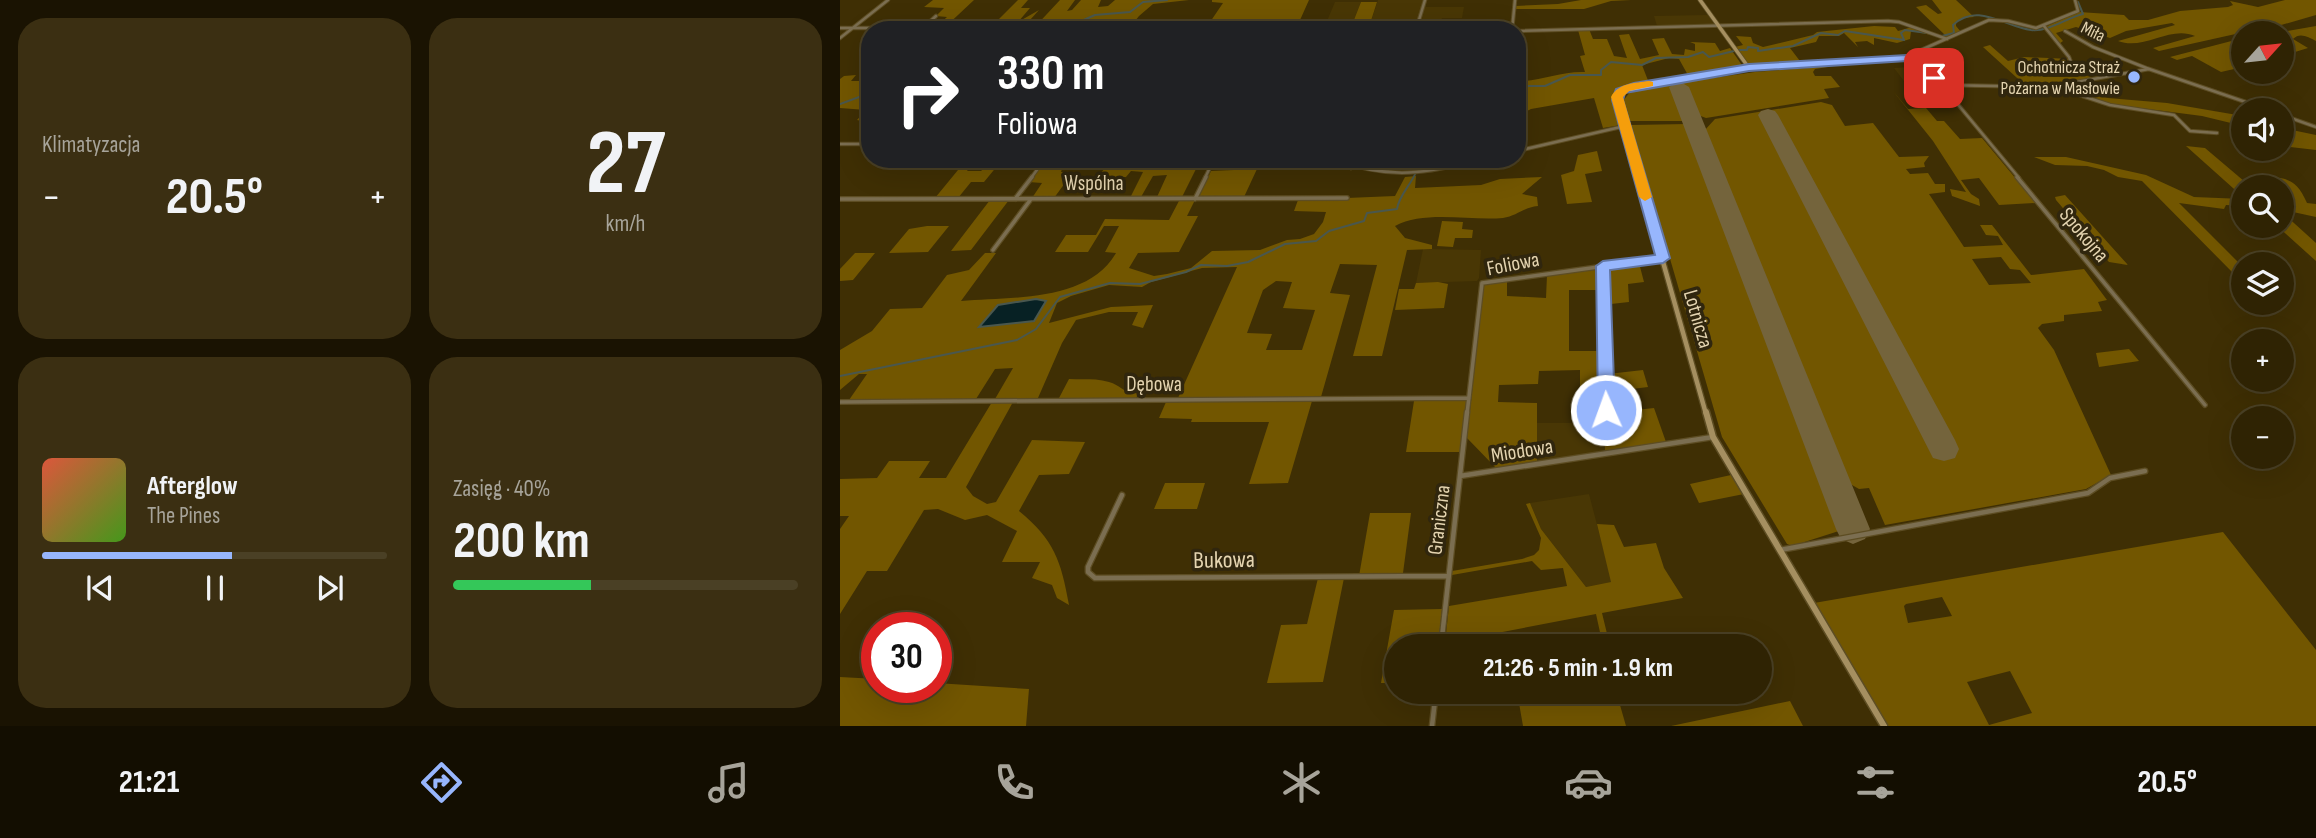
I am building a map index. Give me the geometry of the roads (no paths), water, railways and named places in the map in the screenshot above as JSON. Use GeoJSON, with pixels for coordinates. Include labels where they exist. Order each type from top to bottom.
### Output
{"type":"FeatureCollection","features":[{"type":"Feature","properties":{"kind":"main road"},"geometry":{"type":"LineString","coordinates":[[1700,0],[1749,68]]}},
{"type":"Feature","properties":{"kind":"main road","name":"Lotnicza"},"geometry":{"type":"LineString","coordinates":[[1749,68],[1623,90],[1617,97],[1713,437],[1884,726]]}},
{"type":"Feature","properties":{"kind":"street"},"geometry":{"type":"LineString","coordinates":[[840,38],[888,0]]}},
{"type":"Feature","properties":{"kind":"street"},"geometry":{"type":"LineString","coordinates":[[1419,21],[1425,0]]}},
{"type":"Feature","properties":{"kind":"street"},"geometry":{"type":"LineString","coordinates":[[1513,21],[1515,0]]}},
{"type":"Feature","properties":{"kind":"street"},"geometry":{"type":"LineString","coordinates":[[1915,59],[1921,50],[1986,21],[2007,21],[2028,28],[2045,27],[2082,12],[2075,0]]}},
{"type":"Feature","properties":{"kind":"street"},"geometry":{"type":"LineString","coordinates":[[930,21],[936,16]]}},
{"type":"Feature","properties":{"kind":"street"},"geometry":{"type":"LineString","coordinates":[[1526,31],[1888,21],[1899,22],[1946,38]]}},
{"type":"Feature","properties":{"kind":"street"},"geometry":{"type":"LineString","coordinates":[[2045,27],[2050,37],[2072,58],[2074,70]]}},
{"type":"Feature","properties":{"kind":"street"},"geometry":{"type":"LineString","coordinates":[[840,29],[861,28]]}},
{"type":"Feature","properties":{"kind":"street","name":"Miła"},"geometry":{"type":"LineString","coordinates":[[2065,31],[2093,47],[2149,69]]}},
{"type":"Feature","properties":{"kind":"street"},"geometry":{"type":"LineString","coordinates":[[1749,68],[1915,59],[1941,85],[2052,86],[2149,69],[2234,98]]}},
{"type":"Feature","properties":{"kind":"street","name":"Spokojna"},"geometry":{"type":"LineString","coordinates":[[1941,85],[2205,405]]}},
{"type":"Feature","properties":{"kind":"street"},"geometry":{"type":"LineString","coordinates":[[2052,86],[2110,105],[2174,115],[2190,131],[2217,132]]}},
{"type":"Feature","properties":{"kind":"street"},"geometry":{"type":"LineString","coordinates":[[2294,119],[2316,127]]}},
{"type":"Feature","properties":{"kind":"street"},"geometry":{"type":"LineString","coordinates":[[1526,149],[1625,126]]}},
{"type":"Feature","properties":{"kind":"street"},"geometry":{"type":"LineString","coordinates":[[840,144],[861,144]]}},
{"type":"Feature","properties":{"kind":"street"},"geometry":{"type":"LineString","coordinates":[[1015,199],[1038,168]]}},
{"type":"Feature","properties":{"kind":"street"},"geometry":{"type":"LineString","coordinates":[[1195,199],[1210,168]]}},
{"type":"Feature","properties":{"kind":"street"},"geometry":{"type":"LineString","coordinates":[[1354,168],[1371,174],[1411,174],[1442,168]]}},
{"type":"Feature","properties":{"kind":"street","name":"Wspólna"},"geometry":{"type":"LineString","coordinates":[[840,199],[1347,198]]}},
{"type":"Feature","properties":{"kind":"street"},"geometry":{"type":"LineString","coordinates":[[993,250],[1031,199]]}},
{"type":"Feature","properties":{"kind":"street","name":"Foliowa"},"geometry":{"type":"LineString","coordinates":[[1469,398],[1482,283],[1663,258]]}},
{"type":"Feature","properties":{"kind":"street"},"geometry":{"type":"LineString","coordinates":[[1603,266],[1606,410]]}},
{"type":"Feature","properties":{"kind":"street","name":"Dębowa"},"geometry":{"type":"LineString","coordinates":[[840,402],[1469,398]]}},
{"type":"Feature","properties":{"kind":"street","name":"Graniczna"},"geometry":{"type":"LineString","coordinates":[[1442,634],[1469,398]]}},
{"type":"Feature","properties":{"kind":"street","name":"Miodowa"},"geometry":{"type":"LineString","coordinates":[[1460,477],[1713,437]]}},
{"type":"Feature","properties":{"kind":"street"},"geometry":{"type":"LineString","coordinates":[[1780,550],[2088,492],[2110,478],[2145,471]]}},
{"type":"Feature","properties":{"kind":"street","name":"Bukowa"},"geometry":{"type":"LineString","coordinates":[[1122,495],[1088,566],[1088,572],[1095,578],[1448,576]]}},
{"type":"Feature","properties":{"kind":"street"},"geometry":{"type":"LineString","coordinates":[[1432,726],[1435,704]]}},
{"type":"Feature","properties":{"kind":"water"},"geometry":{"type":"Polygon","coordinates":[[[1036,299],[1046,301],[1034,321],[979,327],[998,305],[1036,299]]]}},
{"type":"Feature","properties":{"kind":"waterway"},"geometry":{"type":"LineString","coordinates":[[1081,21],[1095,15],[1130,12],[1143,2],[1167,0]]}},
{"type":"Feature","properties":{"kind":"waterway"},"geometry":{"type":"LineString","coordinates":[[1942,36],[1954,33],[1953,25],[1962,18],[1981,15],[2021,28],[2044,29],[2083,14],[2078,2]]}},
{"type":"Feature","properties":{"kind":"waterway"},"geometry":{"type":"LineString","coordinates":[[1739,50],[1747,50],[1748,47],[1758,48],[1758,51],[1793,46],[1821,33],[1838,35],[1845,31],[1904,40],[1901,33],[1905,30],[1927,33]]}},
{"type":"Feature","properties":{"kind":"waterway"},"geometry":{"type":"LineString","coordinates":[[1526,88],[1545,86],[1570,75],[1601,75],[1601,70],[1611,62],[1642,65],[1656,58],[1688,57],[1703,52],[1709,57],[1734,51]]}},
{"type":"Feature","properties":{"kind":"waterway"},"geometry":{"type":"LineString","coordinates":[[840,104],[861,96]]}},
{"type":"Feature","properties":{"kind":"waterway"},"geometry":{"type":"LineString","coordinates":[[1421,170],[1426,168]]}},
{"type":"Feature","properties":{"kind":"waterway"},"geometry":{"type":"LineString","coordinates":[[840,376],[1017,340],[1036,329],[1060,297],[1110,283],[1140,284],[1186,272],[1201,265],[1227,266],[1248,262],[1285,244],[1316,241],[1329,231],[1364,221],[1367,213],[1397,209],[1416,172]]}},
{"type":"Feature","properties":{"kind":"place","name":"Ochotnicza Straż Pożarna w Masłowie"},"geometry":{"type":"Point","coordinates":[2134,77]}}]}
